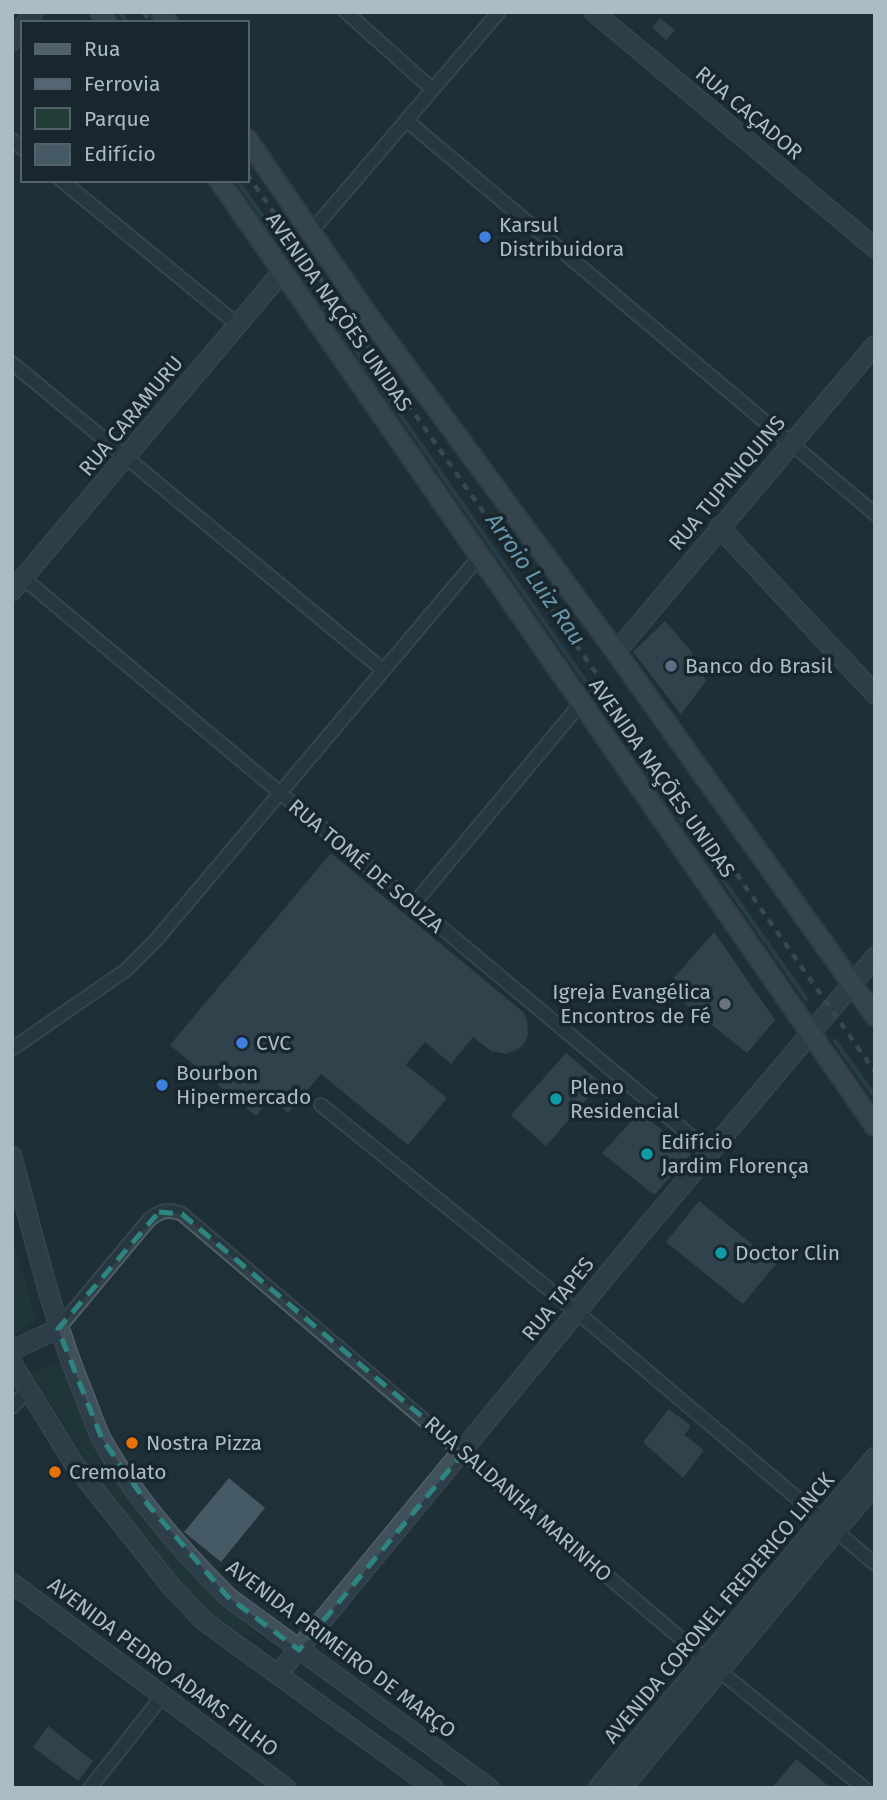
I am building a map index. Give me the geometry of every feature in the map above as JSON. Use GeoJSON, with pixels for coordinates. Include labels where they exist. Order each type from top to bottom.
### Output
{"type":"FeatureCollection","features":[{"type":"Feature","properties":{"kind":"main road","name":"RUA CAÇADOR"},"geometry":{"type":"LineString","coordinates":[[594,12],[875,248]]}},
{"type":"Feature","properties":{"kind":"main road","name":"AVENIDA NAÇÕES UNIDAS"},"geometry":{"type":"LineString","coordinates":[[248,140],[310,233],[616,652],[875,1016]]}},
{"type":"Feature","properties":{"kind":"main road","name":"AVENIDA NAÇÕES UNIDAS"},"geometry":{"type":"LineString","coordinates":[[220,182],[875,1126]]}},
{"type":"Feature","properties":{"kind":"main road","name":"RUA CARAMURU"},"geometry":{"type":"LineString","coordinates":[[18,584],[284,271]]}},
{"type":"Feature","properties":{"kind":"main road","name":"RUA TUPINIQUINS"},"geometry":{"type":"LineString","coordinates":[[616,652],[875,345]]}},
{"type":"Feature","properties":{"kind":"main road"},"geometry":{"type":"LineString","coordinates":[[719,527],[875,694]]}},
{"type":"Feature","properties":{"kind":"main road","name":"RUA TAPES"},"geometry":{"type":"LineString","coordinates":[[279,1673],[464,1452],[576,1312],[875,957]]}},
{"type":"Feature","properties":{"kind":"main road","name":"AVENIDA PRIMEIRO DE MARÇO"},"geometry":{"type":"LineString","coordinates":[[12,1156],[58,1329],[102,1439],[149,1506],[193,1562],[228,1597],[489,1788]]}},
{"type":"Feature","properties":{"kind":"main road"},"geometry":{"type":"LineString","coordinates":[[12,1350],[58,1329]]}},
{"type":"Feature","properties":{"kind":"main road"},"geometry":{"type":"LineString","coordinates":[[12,1363],[75,1465],[170,1585],[204,1621],[434,1788]]}},
{"type":"Feature","properties":{"kind":"main road","name":"AVENIDA CORONEL FREDERICO LINCK"},"geometry":{"type":"LineString","coordinates":[[622,1788],[713,1665],[828,1526],[875,1457]]}},
{"type":"Feature","properties":{"kind":"main road","name":"AVENIDA CORONEL FREDERICO LINCK"},"geometry":{"type":"LineString","coordinates":[[828,1526],[875,1484]]}},
{"type":"Feature","properties":{"kind":"main road","name":"AVENIDA PEDRO ADAMS FILHO"},"geometry":{"type":"LineString","coordinates":[[12,1583],[164,1694],[286,1788]]}},
{"type":"Feature","properties":{"kind":"main road","name":"AVENIDA CORONEL FREDERICO LINCK"},"geometry":{"type":"LineString","coordinates":[[598,1788],[713,1665]]}},
{"type":"Feature","properties":{"kind":"street"},"geometry":{"type":"LineString","coordinates":[[346,12],[432,89]]}},
{"type":"Feature","properties":{"kind":"street"},"geometry":{"type":"LineString","coordinates":[[310,233],[499,12]]}},
{"type":"Feature","properties":{"kind":"street"},"geometry":{"type":"LineString","coordinates":[[406,120],[875,514]]}},
{"type":"Feature","properties":{"kind":"street"},"geometry":{"type":"LineString","coordinates":[[63,182],[238,325]]}},
{"type":"Feature","properties":{"kind":"street"},"geometry":{"type":"LineString","coordinates":[[12,363],[127,455],[383,670]]}},
{"type":"Feature","properties":{"kind":"street"},"geometry":{"type":"LineString","coordinates":[[12,1049],[126,970],[156,940],[480,556]]}},
{"type":"Feature","properties":{"kind":"street","name":"RUA TOMÉ DE SOUZA"},"geometry":{"type":"LineString","coordinates":[[18,584],[279,795],[710,1152]]}},
{"type":"Feature","properties":{"kind":"street"},"geometry":{"type":"LineString","coordinates":[[413,905],[582,702]]}},
{"type":"Feature","properties":{"kind":"street"},"geometry":{"type":"LineString","coordinates":[[321,1105],[576,1312],[875,1564]]}},
{"type":"Feature","properties":{"kind":"street","name":"RUA SALDANHA MARINHO"},"geometry":{"type":"LineString","coordinates":[[58,1329],[149,1220],[159,1212],[174,1210],[464,1452],[713,1665],[864,1788]]}},
{"type":"Feature","properties":{"kind":"street"},"geometry":{"type":"LineString","coordinates":[[12,1407],[29,1389]]}},
{"type":"Feature","properties":{"kind":"street"},"geometry":{"type":"LineString","coordinates":[[90,1788],[164,1694]]}},
{"type":"Feature","properties":{"kind":"highlighted area"},"geometry":{"type":"Polygon","coordinates":[[[159,1212],[182,1214],[464,1452],[299,1650],[228,1597],[149,1506],[102,1439],[58,1329],[159,1212]]]}},
{"type":"Feature","properties":{"kind":"green space"},"geometry":{"type":"Polygon","coordinates":[[[12,1235],[36,1320],[12,1336],[12,1235]]]}},
{"type":"Feature","properties":{"kind":"green space"},"geometry":{"type":"Polygon","coordinates":[[[62,1360],[147,1517],[226,1607],[267,1642],[222,1623],[165,1569],[140,1538],[94,1473],[31,1373],[62,1360]]]}},
{"type":"Feature","properties":{"kind":"building"},"geometry":{"type":"Polygon","coordinates":[[[660,18],[675,30],[666,40],[652,27],[660,18]]]}},
{"type":"Feature","properties":{"kind":"building","name":"Banco do Brasil"},"geometry":{"type":"Polygon","coordinates":[[[665,621],[690,650],[706,681],[681,714],[633,652],[665,621]]]}},
{"type":"Feature","properties":{"kind":"building"},"geometry":{"type":"Polygon","coordinates":[[[331,853],[523,1012],[527,1019],[528,1035],[525,1042],[520,1048],[506,1054],[491,1051],[473,1037],[451,1064],[425,1042],[406,1065],[447,1098],[408,1145],[321,1074],[288,1113],[271,1098],[256,1116],[170,1045],[331,853]]]}},
{"type":"Feature","properties":{"kind":"building","name":"Igreja Evangélica Encontros de Fé"},"geometry":{"type":"Polygon","coordinates":[[[714,932],[775,1020],[747,1053],[665,988],[714,932]]]}},
{"type":"Feature","properties":{"kind":"building","name":"Pleno Residencial"},"geometry":{"type":"Polygon","coordinates":[[[566,1053],[601,1083],[546,1146],[511,1115],[566,1053]]]}},
{"type":"Feature","properties":{"kind":"building","name":"Edifício Jardim Florença"},"geometry":{"type":"Polygon","coordinates":[[[640,1112],[691,1154],[654,1195],[602,1153],[640,1112]]]}},
{"type":"Feature","properties":{"kind":"building","name":"Doctor Clin"},"geometry":{"type":"Polygon","coordinates":[[[699,1201],[776,1264],[743,1304],[666,1242],[699,1201]]]}},
{"type":"Feature","properties":{"kind":"building"},"geometry":{"type":"Polygon","coordinates":[[[669,1409],[691,1426],[684,1435],[704,1450],[683,1478],[643,1442],[669,1409]]]}},
{"type":"Feature","properties":{"kind":"building"},"geometry":{"type":"Polygon","coordinates":[[[229,1478],[265,1508],[221,1562],[184,1532],[229,1478]]]}},
{"type":"Feature","properties":{"kind":"building"},"geometry":{"type":"Polygon","coordinates":[[[48,1726],[93,1761],[78,1781],[33,1747],[48,1726]]]}},
{"type":"Feature","properties":{"kind":"building"},"geometry":{"type":"Polygon","coordinates":[[[796,1759],[831,1788],[772,1788],[796,1759]]]}},
{"type":"Feature","properties":{"kind":"waterway","name":"Arroio Luiz Rau"},"geometry":{"type":"LineString","coordinates":[[120,12],[126,21]]}},
{"type":"Feature","properties":{"kind":"waterway","name":"Arroio Luiz Rau"},"geometry":{"type":"LineString","coordinates":[[238,182],[806,999]]}},
{"type":"Feature","properties":{"kind":"waterway","name":"Arroio Luiz Rau"},"geometry":{"type":"LineString","coordinates":[[835,1041],[875,1097]]}},
{"type":"Feature","properties":{"kind":"railway"},"geometry":{"type":"LineString","coordinates":[[144,12],[150,21]]}},
{"type":"Feature","properties":{"kind":"railway"},"geometry":{"type":"LineString","coordinates":[[248,175],[875,1072]]}},
{"type":"Feature","properties":{"kind":"place","name":"Karsul Distribuidora"},"geometry":{"type":"Point","coordinates":[485,237]}},
{"type":"Feature","properties":{"kind":"place","name":"Banco do Brasil"},"geometry":{"type":"Point","coordinates":[671,666]}},
{"type":"Feature","properties":{"kind":"place","name":"Igreja Evangélica Encontros de Fé"},"geometry":{"type":"Point","coordinates":[725,1004]}},
{"type":"Feature","properties":{"kind":"place","name":"CVC"},"geometry":{"type":"Point","coordinates":[242,1043]}},
{"type":"Feature","properties":{"kind":"place","name":"Bourbon Hipermercado"},"geometry":{"type":"Point","coordinates":[162,1085]}},
{"type":"Feature","properties":{"kind":"place","name":"Pleno Residencial"},"geometry":{"type":"Point","coordinates":[556,1099]}},
{"type":"Feature","properties":{"kind":"place","name":"Edifício Jardim Florença"},"geometry":{"type":"Point","coordinates":[647,1154]}},
{"type":"Feature","properties":{"kind":"place","name":"Doctor Clin"},"geometry":{"type":"Point","coordinates":[721,1253]}},
{"type":"Feature","properties":{"kind":"place","name":"Nostra Pizza"},"geometry":{"type":"Point","coordinates":[132,1443]}},
{"type":"Feature","properties":{"kind":"place","name":"Cremolato"},"geometry":{"type":"Point","coordinates":[55,1472]}}]}
